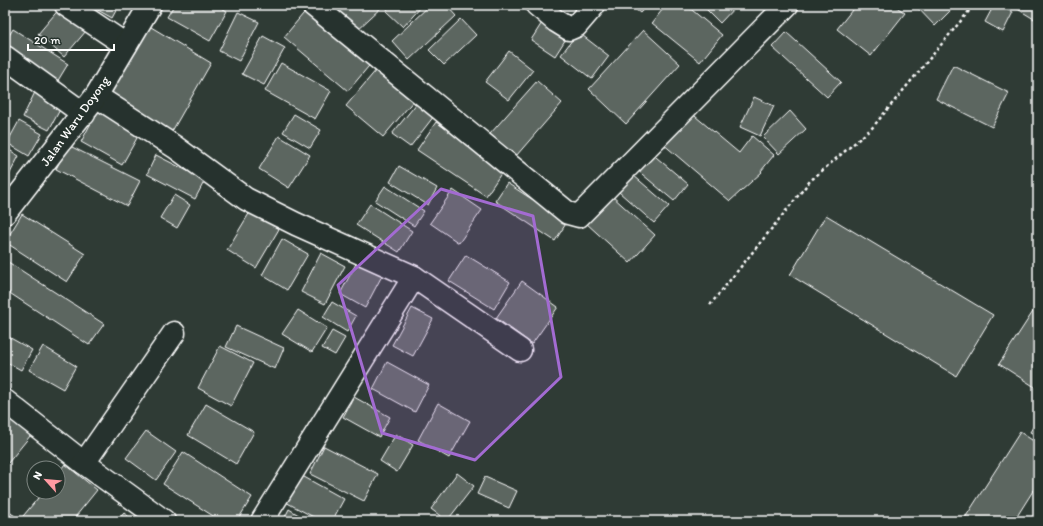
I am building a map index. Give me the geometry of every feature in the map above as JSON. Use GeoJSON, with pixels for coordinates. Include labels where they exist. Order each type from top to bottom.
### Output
{"type":"FeatureCollection","features":[{"type":"Feature","properties":{"kind":"street"},"geometry":{"type":"LineString","coordinates":[[66,5],[126,45]]}},
{"type":"Feature","properties":{"kind":"street","name":"Jalan Waru Doyong"},"geometry":{"type":"LineString","coordinates":[[5,213],[90,105],[150,5]]}},
{"type":"Feature","properties":{"kind":"street"},"geometry":{"type":"LineString","coordinates":[[313,5],[568,213],[579,216],[787,5]]}},
{"type":"Feature","properties":{"kind":"street"},"geometry":{"type":"LineString","coordinates":[[537,5],[556,21],[569,29],[576,26],[594,5]]}},
{"type":"Feature","properties":{"kind":"street"},"geometry":{"type":"LineString","coordinates":[[5,57],[90,105],[176,147],[246,199],[296,224],[414,277],[520,350]]}},
{"type":"Feature","properties":{"kind":"street"},"geometry":{"type":"LineString","coordinates":[[262,521],[414,277]]}},
{"type":"Feature","properties":{"kind":"street"},"geometry":{"type":"LineString","coordinates":[[84,463],[174,333]]}},
{"type":"Feature","properties":{"kind":"street"},"geometry":{"type":"LineString","coordinates":[[5,401],[84,463],[164,521]]}},
{"type":"Feature","properties":{"kind":"path"},"geometry":{"type":"LineString","coordinates":[[710,305],[810,181],[872,128],[974,5]]}},
{"type":"Feature","properties":{"kind":"highlighted area"},"geometry":{"type":"Polygon","coordinates":[[[441,189],[533,216],[561,377],[475,460],[382,433],[338,285],[441,189]]]}},
{"type":"Feature","properties":{"kind":"building"},"geometry":{"type":"Polygon","coordinates":[[[89,5],[119,5],[112,18],[89,5]]]}},
{"type":"Feature","properties":{"kind":"building"},"geometry":{"type":"Polygon","coordinates":[[[174,5],[216,5],[227,11],[210,41],[167,17],[174,5]]]}},
{"type":"Feature","properties":{"kind":"building"},"geometry":{"type":"Polygon","coordinates":[[[331,5],[384,5],[356,31],[331,5]]]}},
{"type":"Feature","properties":{"kind":"building"},"geometry":{"type":"Polygon","coordinates":[[[391,5],[423,5],[403,27],[386,11],[391,5]]]}},
{"type":"Feature","properties":{"kind":"building"},"geometry":{"type":"Polygon","coordinates":[[[430,5],[446,5],[456,16],[409,60],[392,41],[430,5]]]}},
{"type":"Feature","properties":{"kind":"building"},"geometry":{"type":"Polygon","coordinates":[[[630,5],[647,5],[640,13],[630,5]]]}},
{"type":"Feature","properties":{"kind":"building"},"geometry":{"type":"Polygon","coordinates":[[[666,5],[686,5],[722,35],[700,62],[652,23],[666,5]]]}},
{"type":"Feature","properties":{"kind":"building"},"geometry":{"type":"Polygon","coordinates":[[[702,5],[735,5],[736,6],[720,23],[702,5]]]}},
{"type":"Feature","properties":{"kind":"building"},"geometry":{"type":"Polygon","coordinates":[[[856,5],[894,5],[905,13],[871,56],[837,29],[856,5]]]}},
{"type":"Feature","properties":{"kind":"building"},"geometry":{"type":"Polygon","coordinates":[[[915,5],[956,5],[935,26],[915,5]]]}},
{"type":"Feature","properties":{"kind":"building"},"geometry":{"type":"Polygon","coordinates":[[[994,5],[1000,5],[1013,12],[1003,32],[985,22],[994,5]]]}},
{"type":"Feature","properties":{"kind":"building"},"geometry":{"type":"Polygon","coordinates":[[[1011,5],[1038,5],[1038,12],[1034,19],[1011,5]]]}},
{"type":"Feature","properties":{"kind":"building"},"geometry":{"type":"Polygon","coordinates":[[[60,8],[86,31],[64,57],[38,34],[60,8]]]}},
{"type":"Feature","properties":{"kind":"building"},"geometry":{"type":"Polygon","coordinates":[[[308,8],[373,61],[348,91],[284,37],[308,8]]]}},
{"type":"Feature","properties":{"kind":"building"},"geometry":{"type":"Polygon","coordinates":[[[238,12],[259,22],[239,61],[219,51],[238,12]]]}},
{"type":"Feature","properties":{"kind":"building"},"geometry":{"type":"Polygon","coordinates":[[[545,18],[569,34],[555,56],[531,40],[545,18]]]}},
{"type":"Feature","properties":{"kind":"building"},"geometry":{"type":"Polygon","coordinates":[[[461,19],[476,35],[444,65],[429,50],[461,19]]]}},
{"type":"Feature","properties":{"kind":"building"},"geometry":{"type":"Polygon","coordinates":[[[146,24],[211,63],[171,133],[105,95],[146,24]]]}},
{"type":"Feature","properties":{"kind":"building"},"geometry":{"type":"Polygon","coordinates":[[[13,29],[68,64],[54,87],[5,56],[5,42],[13,29]]]}},
{"type":"Feature","properties":{"kind":"building"},"geometry":{"type":"Polygon","coordinates":[[[643,30],[680,64],[626,124],[589,89],[643,30]]]}},
{"type":"Feature","properties":{"kind":"building"},"geometry":{"type":"Polygon","coordinates":[[[578,32],[609,56],[592,79],[561,55],[578,32]]]}},
{"type":"Feature","properties":{"kind":"building"},"geometry":{"type":"Polygon","coordinates":[[[786,32],[841,82],[827,97],[772,47],[786,32]]]}},
{"type":"Feature","properties":{"kind":"building"},"geometry":{"type":"Polygon","coordinates":[[[263,36],[285,48],[264,85],[242,74],[263,36]]]}},
{"type":"Feature","properties":{"kind":"building"},"geometry":{"type":"Polygon","coordinates":[[[509,51],[533,70],[509,100],[485,82],[509,51]]]}},
{"type":"Feature","properties":{"kind":"building"},"geometry":{"type":"Polygon","coordinates":[[[281,63],[331,91],[315,119],[265,91],[281,63]]]}},
{"type":"Feature","properties":{"kind":"building"},"geometry":{"type":"Polygon","coordinates":[[[953,65],[1009,93],[992,127],[936,99],[953,65]]]}},
{"type":"Feature","properties":{"kind":"building"},"geometry":{"type":"Polygon","coordinates":[[[377,69],[414,100],[383,137],[346,106],[377,69]]]}},
{"type":"Feature","properties":{"kind":"building"},"geometry":{"type":"Polygon","coordinates":[[[537,81],[562,103],[516,156],[490,134],[537,81]]]}},
{"type":"Feature","properties":{"kind":"building"},"geometry":{"type":"Polygon","coordinates":[[[36,90],[63,104],[49,130],[23,117],[36,90]]]}},
{"type":"Feature","properties":{"kind":"building"},"geometry":{"type":"Polygon","coordinates":[[[754,97],[774,106],[760,136],[740,127],[754,97]]]}},
{"type":"Feature","properties":{"kind":"building"},"geometry":{"type":"Polygon","coordinates":[[[417,103],[434,116],[410,147],[392,134],[417,103]]]}},
{"type":"Feature","properties":{"kind":"building"},"geometry":{"type":"Polygon","coordinates":[[[100,106],[142,129],[122,165],[81,142],[100,106]]]}},
{"type":"Feature","properties":{"kind":"building"},"geometry":{"type":"Polygon","coordinates":[[[689,111],[739,153],[752,136],[774,155],[761,171],[762,172],[730,201],[662,143],[689,111]]]}},
{"type":"Feature","properties":{"kind":"building"},"geometry":{"type":"Polygon","coordinates":[[[790,111],[806,129],[779,154],[763,137],[790,111]]]}},
{"type":"Feature","properties":{"kind":"building"},"geometry":{"type":"Polygon","coordinates":[[[294,114],[321,130],[310,148],[283,132],[294,114]]]}},
{"type":"Feature","properties":{"kind":"building"},"geometry":{"type":"Polygon","coordinates":[[[19,121],[42,134],[29,156],[7,143],[19,121]]]}},
{"type":"Feature","properties":{"kind":"building"},"geometry":{"type":"Polygon","coordinates":[[[436,122],[504,169],[486,196],[417,150],[436,122]]]}},
{"type":"Feature","properties":{"kind":"building"},"geometry":{"type":"Polygon","coordinates":[[[279,136],[310,155],[289,188],[259,169],[279,136]]]}},
{"type":"Feature","properties":{"kind":"building"},"geometry":{"type":"Polygon","coordinates":[[[68,145],[140,181],[127,206],[56,169],[68,145]]]}},
{"type":"Feature","properties":{"kind":"building"},"geometry":{"type":"Polygon","coordinates":[[[6,148],[19,156],[8,177],[5,175],[6,148]]]}},
{"type":"Feature","properties":{"kind":"building"},"geometry":{"type":"Polygon","coordinates":[[[650,152],[688,184],[674,201],[636,169],[650,152]]]}},
{"type":"Feature","properties":{"kind":"building"},"geometry":{"type":"Polygon","coordinates":[[[156,155],[205,180],[195,199],[147,174],[156,155]]]}},
{"type":"Feature","properties":{"kind":"building"},"geometry":{"type":"Polygon","coordinates":[[[399,166],[437,188],[428,205],[390,182],[399,166]]]}},
{"type":"Feature","properties":{"kind":"building"},"geometry":{"type":"Polygon","coordinates":[[[633,175],[669,206],[654,223],[619,192],[633,175]]]}},
{"type":"Feature","properties":{"kind":"building"},"geometry":{"type":"Polygon","coordinates":[[[507,183],[567,222],[555,241],[495,201],[507,183]]]}},
{"type":"Feature","properties":{"kind":"building"},"geometry":{"type":"Polygon","coordinates":[[[385,186],[424,211],[414,226],[375,201],[385,186]]]}},
{"type":"Feature","properties":{"kind":"building"},"geometry":{"type":"Polygon","coordinates":[[[453,190],[482,210],[459,243],[430,223],[453,190]]]}},
{"type":"Feature","properties":{"kind":"building"},"geometry":{"type":"Polygon","coordinates":[[[174,195],[190,205],[177,228],[160,218],[174,195]]]}},
{"type":"Feature","properties":{"kind":"building"},"geometry":{"type":"Polygon","coordinates":[[[611,195],[655,235],[630,263],[586,223],[611,195]]]}},
{"type":"Feature","properties":{"kind":"building"},"geometry":{"type":"Polygon","coordinates":[[[370,204],[412,231],[399,252],[356,225],[370,204]]]}},
{"type":"Feature","properties":{"kind":"building"},"geometry":{"type":"Polygon","coordinates":[[[250,212],[279,229],[256,268],[227,250],[250,212]]]}},
{"type":"Feature","properties":{"kind":"building"},"geometry":{"type":"Polygon","coordinates":[[[22,214],[85,254],[67,282],[5,242],[22,214]]]}},
{"type":"Feature","properties":{"kind":"building"},"geometry":{"type":"Polygon","coordinates":[[[826,215],[993,315],[956,376],[790,275],[826,215]]]}},
{"type":"Feature","properties":{"kind":"building"},"geometry":{"type":"Polygon","coordinates":[[[282,239],[308,254],[287,290],[262,275],[282,239]]]}},
{"type":"Feature","properties":{"kind":"building"},"geometry":{"type":"Polygon","coordinates":[[[321,253],[345,266],[325,304],[301,292],[321,253]]]}},
{"type":"Feature","properties":{"kind":"building"},"geometry":{"type":"Polygon","coordinates":[[[466,255],[510,282],[494,309],[449,281],[466,255]]]}},
{"type":"Feature","properties":{"kind":"building"},"geometry":{"type":"Polygon","coordinates":[[[359,258],[384,272],[365,308],[340,294],[359,258]]]}},
{"type":"Feature","properties":{"kind":"building"},"geometry":{"type":"Polygon","coordinates":[[[5,260],[104,324],[89,345],[5,290],[5,260]]]}},
{"type":"Feature","properties":{"kind":"building"},"geometry":{"type":"Polygon","coordinates":[[[522,281],[558,307],[532,344],[496,318],[522,281]]]}},
{"type":"Feature","properties":{"kind":"building"},"geometry":{"type":"Polygon","coordinates":[[[332,302],[356,316],[347,332],[323,317],[332,302]]]}},
{"type":"Feature","properties":{"kind":"building"},"geometry":{"type":"Polygon","coordinates":[[[1038,304],[1038,389],[999,364],[1038,304]]]}},
{"type":"Feature","properties":{"kind":"building"},"geometry":{"type":"Polygon","coordinates":[[[412,308],[433,319],[413,356],[392,345],[412,308]]]}},
{"type":"Feature","properties":{"kind":"building"},"geometry":{"type":"Polygon","coordinates":[[[298,310],[327,328],[312,352],[282,334],[298,310]]]}},
{"type":"Feature","properties":{"kind":"building"},"geometry":{"type":"Polygon","coordinates":[[[236,326],[284,348],[275,369],[226,347],[236,326]]]}},
{"type":"Feature","properties":{"kind":"building"},"geometry":{"type":"Polygon","coordinates":[[[332,331],[345,338],[335,355],[322,348],[332,331]]]}},
{"type":"Feature","properties":{"kind":"building"},"geometry":{"type":"Polygon","coordinates":[[[5,335],[32,350],[21,370],[5,361],[5,335]]]}},
{"type":"Feature","properties":{"kind":"building"},"geometry":{"type":"Polygon","coordinates":[[[43,346],[76,366],[63,389],[29,370],[43,346]]]}},
{"type":"Feature","properties":{"kind":"building"},"geometry":{"type":"Polygon","coordinates":[[[220,346],[253,363],[231,406],[198,388],[220,346]]]}},
{"type":"Feature","properties":{"kind":"building"},"geometry":{"type":"Polygon","coordinates":[[[387,362],[429,385],[415,412],[373,389],[387,362]]]}},
{"type":"Feature","properties":{"kind":"building"},"geometry":{"type":"Polygon","coordinates":[[[354,397],[390,417],[379,437],[343,417],[354,397]]]}},
{"type":"Feature","properties":{"kind":"building"},"geometry":{"type":"Polygon","coordinates":[[[438,403],[470,421],[449,458],[418,440],[438,403]]]}},
{"type":"Feature","properties":{"kind":"building"},"geometry":{"type":"Polygon","coordinates":[[[5,404],[35,430],[8,463],[5,460],[5,404]]]}},
{"type":"Feature","properties":{"kind":"building"},"geometry":{"type":"Polygon","coordinates":[[[206,404],[254,432],[236,464],[188,435],[206,404]]]}},
{"type":"Feature","properties":{"kind":"building"},"geometry":{"type":"Polygon","coordinates":[[[1038,419],[1038,436],[1030,432],[1038,419]]]}},
{"type":"Feature","properties":{"kind":"building"},"geometry":{"type":"Polygon","coordinates":[[[146,431],[176,452],[156,480],[126,458],[146,431]]]}},
{"type":"Feature","properties":{"kind":"building"},"geometry":{"type":"Polygon","coordinates":[[[1020,432],[1038,444],[1038,483],[1014,521],[963,521],[1020,432]]]}},
{"type":"Feature","properties":{"kind":"building"},"geometry":{"type":"Polygon","coordinates":[[[396,434],[413,445],[397,472],[380,461],[396,434]]]}},
{"type":"Feature","properties":{"kind":"building"},"geometry":{"type":"Polygon","coordinates":[[[324,446],[378,474],[364,501],[310,474],[324,446]]]}},
{"type":"Feature","properties":{"kind":"building"},"geometry":{"type":"Polygon","coordinates":[[[183,452],[252,497],[237,521],[221,521],[163,484],[183,452]]]}},
{"type":"Feature","properties":{"kind":"building"},"geometry":{"type":"Polygon","coordinates":[[[66,465],[97,490],[72,521],[19,521],[36,500],[66,500],[66,465]]]}},
{"type":"Feature","properties":{"kind":"building"},"geometry":{"type":"Polygon","coordinates":[[[295,472],[344,499],[332,521],[321,521],[280,499],[295,472]]]}},
{"type":"Feature","properties":{"kind":"building"},"geometry":{"type":"Polygon","coordinates":[[[457,473],[474,486],[447,521],[431,509],[457,473]]]}},
{"type":"Feature","properties":{"kind":"building"},"geometry":{"type":"Polygon","coordinates":[[[485,477],[517,491],[509,508],[477,494],[485,477]]]}},
{"type":"Feature","properties":{"kind":"building"},"geometry":{"type":"Polygon","coordinates":[[[5,509],[15,516],[11,521],[5,521],[5,509]]]}},
{"type":"Feature","properties":{"kind":"building"},"geometry":{"type":"Polygon","coordinates":[[[289,509],[305,519],[303,521],[283,521],[289,509]]]}},
{"type":"Feature","properties":{"kind":"building"},"geometry":{"type":"Polygon","coordinates":[[[124,513],[134,521],[117,521],[124,513]]]}}]}
